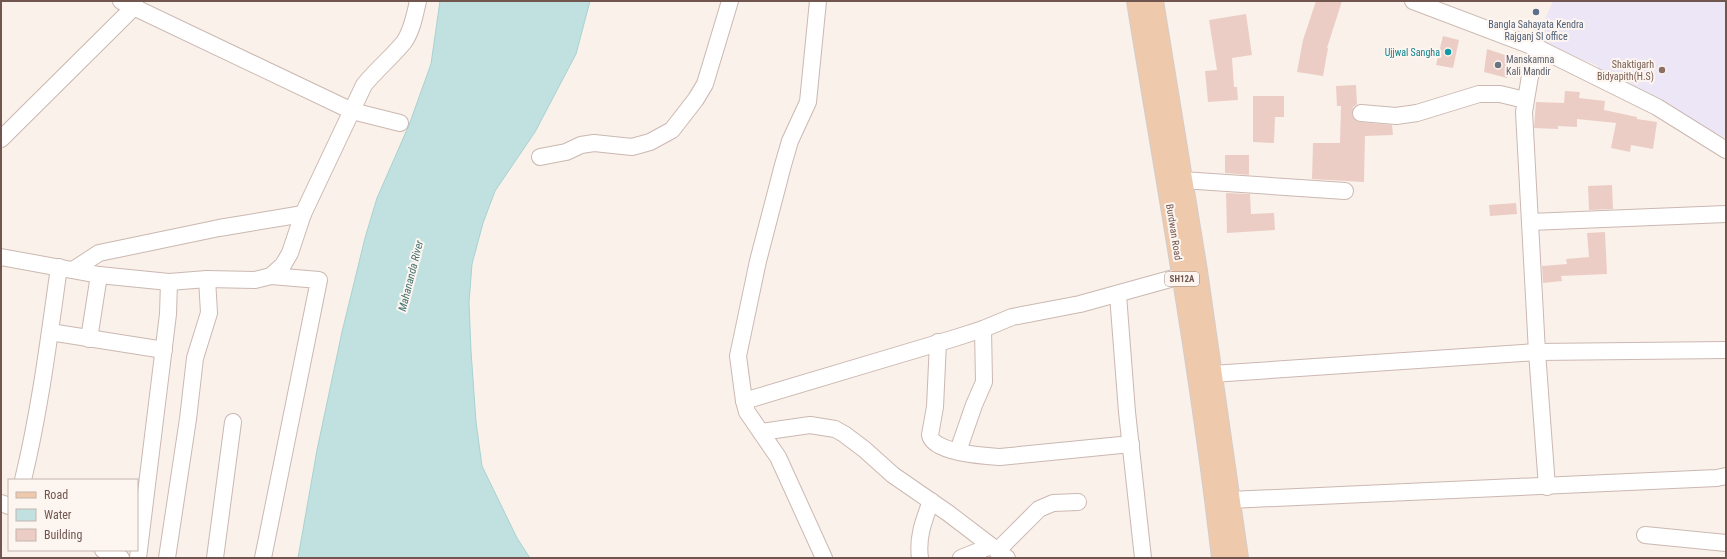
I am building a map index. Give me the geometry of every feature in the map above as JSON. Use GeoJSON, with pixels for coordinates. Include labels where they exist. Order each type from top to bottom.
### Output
{"type":"FeatureCollection","features":[{"type":"Feature","properties":{"kind":"main road","name":"Burdwan Road"},"geometry":{"type":"LineString","coordinates":[[1137,1],[1212,472],[1229,553]]}},
{"type":"Feature","properties":{"kind":"main road","name":"Burdwan Road"},"geometry":{"type":"LineString","coordinates":[[1153,1],[1198,271],[1230,500],[1229,553]]}},
{"type":"Feature","properties":{"kind":"street"},"geometry":{"type":"LineString","coordinates":[[271,276],[283,265],[290,253],[303,214],[364,85],[375,71],[404,41],[412,24],[418,1]]}},
{"type":"Feature","properties":{"kind":"street"},"geometry":{"type":"LineString","coordinates":[[540,157],[566,152],[582,144],[594,143],[632,147],[650,142],[672,130],[696,99],[705,84],[730,1]]}},
{"type":"Feature","properties":{"kind":"street"},"geometry":{"type":"LineString","coordinates":[[818,1],[808,102],[790,141],[783,165],[758,261],[738,356],[744,401],[747,412],[778,457],[824,558]]}},
{"type":"Feature","properties":{"kind":"street"},"geometry":{"type":"LineString","coordinates":[[1413,1],[1542,50],[1657,107],[1726,150]]}},
{"type":"Feature","properties":{"kind":"street"},"geometry":{"type":"LineString","coordinates":[[1,139],[130,3],[352,111],[400,123]]}},
{"type":"Feature","properties":{"kind":"street"},"geometry":{"type":"LineString","coordinates":[[1542,50],[1530,76],[1524,112],[1537,352],[1547,487]]}},
{"type":"Feature","properties":{"kind":"street"},"geometry":{"type":"LineString","coordinates":[[1362,113],[1396,116],[1417,113],[1479,94],[1500,94],[1525,100]]}},
{"type":"Feature","properties":{"kind":"street"},"geometry":{"type":"LineString","coordinates":[[1182,180],[1345,191]]}},
{"type":"Feature","properties":{"kind":"street"},"geometry":{"type":"LineString","coordinates":[[66,268],[99,253],[219,228],[303,214]]}},
{"type":"Feature","properties":{"kind":"street"},"geometry":{"type":"LineString","coordinates":[[1530,222],[1726,214]]}},
{"type":"Feature","properties":{"kind":"street"},"geometry":{"type":"LineString","coordinates":[[1,257],[99,274],[169,282],[207,279],[255,280],[271,276],[318,280],[263,558]]}},
{"type":"Feature","properties":{"kind":"street"},"geometry":{"type":"LineString","coordinates":[[23,479],[42,394],[50,332],[66,268]]}},
{"type":"Feature","properties":{"kind":"street"},"geometry":{"type":"LineString","coordinates":[[89,339],[99,274]]}},
{"type":"Feature","properties":{"kind":"street"},"geometry":{"type":"LineString","coordinates":[[744,401],[983,329],[1020,314],[1080,304],[1118,295],[1181,276]]}},
{"type":"Feature","properties":{"kind":"street"},"geometry":{"type":"LineString","coordinates":[[167,558],[188,419],[195,358],[209,313],[207,279]]}},
{"type":"Feature","properties":{"kind":"street"},"geometry":{"type":"LineString","coordinates":[[138,558],[164,350],[170,293],[169,282]]}},
{"type":"Feature","properties":{"kind":"street"},"geometry":{"type":"LineString","coordinates":[[1118,295],[1143,558]]}},
{"type":"Feature","properties":{"kind":"street"},"geometry":{"type":"LineString","coordinates":[[958,451],[974,405],[984,382],[983,329]]}},
{"type":"Feature","properties":{"kind":"street"},"geometry":{"type":"LineString","coordinates":[[50,332],[164,350]]}},
{"type":"Feature","properties":{"kind":"street"},"geometry":{"type":"LineString","coordinates":[[938,342],[936,393],[931,440],[938,447],[979,455],[1000,457],[1131,444]]}},
{"type":"Feature","properties":{"kind":"street"},"geometry":{"type":"LineString","coordinates":[[1212,374],[1537,352],[1726,350]]}},
{"type":"Feature","properties":{"kind":"street"},"geometry":{"type":"LineString","coordinates":[[215,558],[233,422]]}},
{"type":"Feature","properties":{"kind":"street"},"geometry":{"type":"LineString","coordinates":[[761,432],[810,425],[834,429],[844,434],[864,449],[893,475],[931,501],[998,551]]}},
{"type":"Feature","properties":{"kind":"street"},"geometry":{"type":"LineString","coordinates":[[1230,500],[1547,487],[1717,478],[1726,476]]}},
{"type":"Feature","properties":{"kind":"street"},"geometry":{"type":"LineString","coordinates":[[920,558],[918,544],[919,536],[931,501]]}},
{"type":"Feature","properties":{"kind":"street"},"geometry":{"type":"LineString","coordinates":[[961,558],[998,551],[1039,509],[1053,503],[1078,502]]}},
{"type":"Feature","properties":{"kind":"street"},"geometry":{"type":"LineString","coordinates":[[1645,535],[1726,543]]}},
{"type":"Feature","properties":{"kind":"street"},"geometry":{"type":"LineString","coordinates":[[105,551],[121,558]]}},
{"type":"Feature","properties":{"kind":"shaded area","name":"Shaktigarh Bidyapith(H.S)"},"geometry":{"type":"Polygon","coordinates":[[[1553,1],[1726,1],[1726,138],[1597,74],[1598,66],[1536,40],[1553,1]]]}},
{"type":"Feature","properties":{"kind":"water","name":"Mahananda River"},"geometry":{"type":"Polygon","coordinates":[[[440,1],[590,1],[576,54],[535,132],[495,191],[483,223],[472,264],[469,302],[471,351],[476,422],[482,466],[517,538],[530,558],[298,558],[317,450],[342,332],[365,238],[377,198],[409,125],[431,64],[440,1]]]}},
{"type":"Feature","properties":{"kind":"building"},"geometry":{"type":"Polygon","coordinates":[[[1316,1],[1342,1],[1327,48],[1323,76],[1297,72],[1303,40],[1316,1]]]}},
{"type":"Feature","properties":{"kind":"building"},"geometry":{"type":"Polygon","coordinates":[[[1246,14],[1252,55],[1232,58],[1234,87],[1237,87],[1238,100],[1208,102],[1205,71],[1217,70],[1209,20],[1246,14]]]}},
{"type":"Feature","properties":{"kind":"building","name":"Ujjwal Sangha"},"geometry":{"type":"Polygon","coordinates":[[[1443,36],[1459,40],[1453,68],[1436,65],[1443,36]]]}},
{"type":"Feature","properties":{"kind":"building","name":"Manskamna Kali Mandir"},"geometry":{"type":"Polygon","coordinates":[[[1487,49],[1514,58],[1507,78],[1484,72],[1487,49]]]}},
{"type":"Feature","properties":{"kind":"building"},"geometry":{"type":"Polygon","coordinates":[[[1356,85],[1357,104],[1353,107],[1353,117],[1360,122],[1392,125],[1393,135],[1365,136],[1364,182],[1312,179],[1313,143],[1340,143],[1341,106],[1337,106],[1336,86],[1356,85]]]}},
{"type":"Feature","properties":{"kind":"building"},"geometry":{"type":"Polygon","coordinates":[[[1565,91],[1580,92],[1579,98],[1605,101],[1604,110],[1637,117],[1637,119],[1657,122],[1653,149],[1631,145],[1630,152],[1611,148],[1616,123],[1577,119],[1577,127],[1558,126],[1558,129],[1534,128],[1536,102],[1564,103],[1565,91]]]}},
{"type":"Feature","properties":{"kind":"building"},"geometry":{"type":"Polygon","coordinates":[[[1253,96],[1284,96],[1284,117],[1275,117],[1274,143],[1253,142],[1253,96]]]}},
{"type":"Feature","properties":{"kind":"building"},"geometry":{"type":"Polygon","coordinates":[[[1225,155],[1249,155],[1249,175],[1225,173],[1225,155]]]}},
{"type":"Feature","properties":{"kind":"building"},"geometry":{"type":"Polygon","coordinates":[[[1612,185],[1613,209],[1589,210],[1588,186],[1612,185]]]}},
{"type":"Feature","properties":{"kind":"building"},"geometry":{"type":"Polygon","coordinates":[[[1226,193],[1250,194],[1251,214],[1274,213],[1275,230],[1227,233],[1226,193]]]}},
{"type":"Feature","properties":{"kind":"building"},"geometry":{"type":"Polygon","coordinates":[[[1516,203],[1517,214],[1490,216],[1489,205],[1516,203]]]}},
{"type":"Feature","properties":{"kind":"building"},"geometry":{"type":"Polygon","coordinates":[[[1605,232],[1607,274],[1561,276],[1562,281],[1543,283],[1542,266],[1567,264],[1566,259],[1589,257],[1587,233],[1605,232]]]}},
{"type":"Feature","properties":{"kind":"place","name":"Bangla Sahayata Kendra Rajganj SI office"},"geometry":{"type":"Point","coordinates":[1536,12]}},
{"type":"Feature","properties":{"kind":"place","name":"Ujjwal Sangha"},"geometry":{"type":"Point","coordinates":[1448,52]}},
{"type":"Feature","properties":{"kind":"place","name":"Manskamna Kali Mandir"},"geometry":{"type":"Point","coordinates":[1498,65]}},
{"type":"Feature","properties":{"kind":"place","name":"Shaktigarh Bidyapith(H.S)"},"geometry":{"type":"Point","coordinates":[1662,70]}}]}
